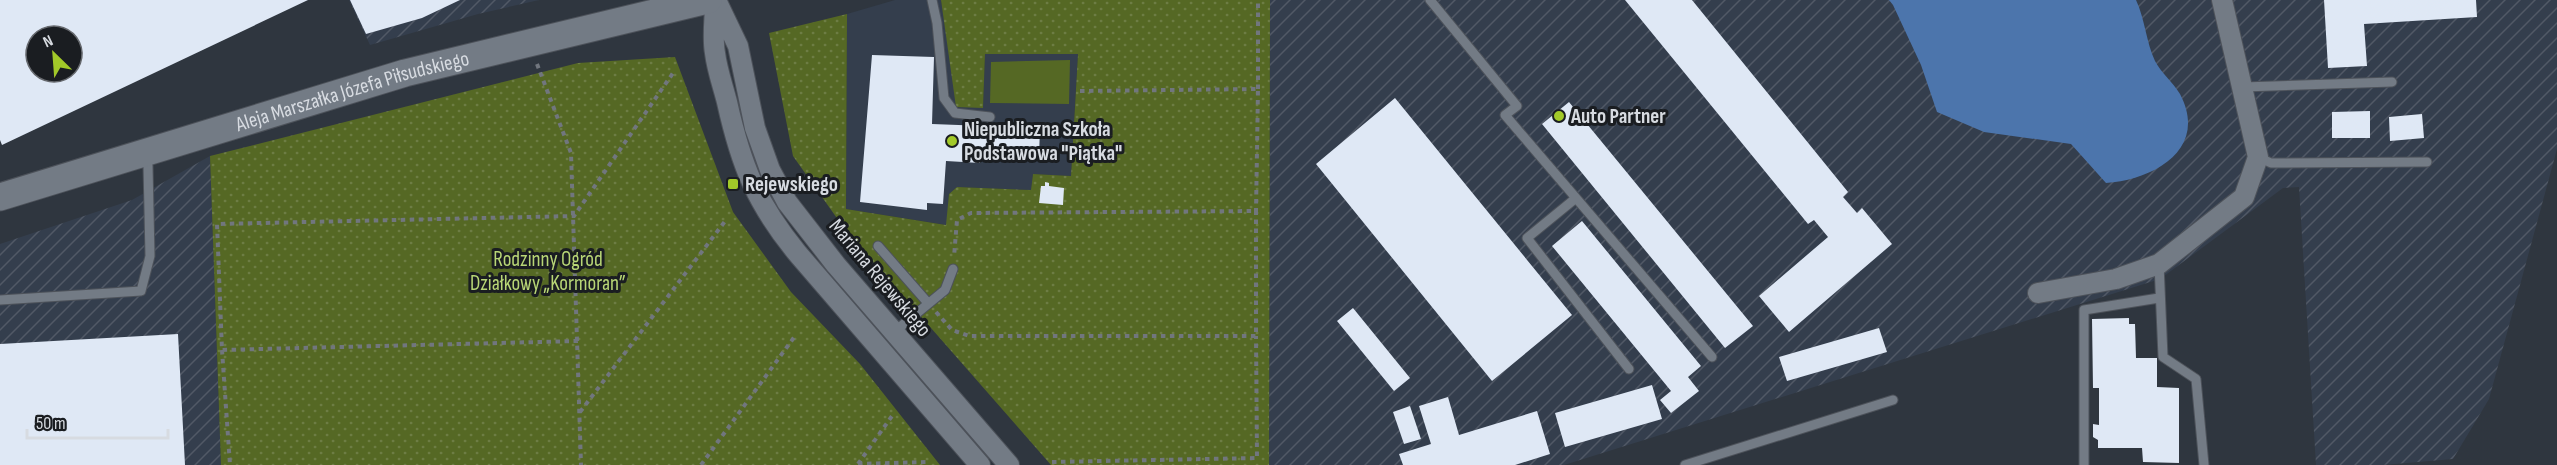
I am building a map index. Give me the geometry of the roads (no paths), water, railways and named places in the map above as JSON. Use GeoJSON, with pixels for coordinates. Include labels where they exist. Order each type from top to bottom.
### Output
{"type":"FeatureCollection","features":[{"type":"Feature","properties":{"kind":"street","name":"Aleja Marszałka Józefa Piłsudskiego"},"geometry":{"type":"LineString","coordinates":[[0,197],[405,73],[708,0]]}},
{"type":"Feature","properties":{"kind":"street","name":"Mariana Rejewskiego"},"geometry":{"type":"LineString","coordinates":[[716,0],[738,46],[755,128],[770,170],[787,202],[836,265],[1009,465]]}},
{"type":"Feature","properties":{"kind":"street","name":"Mariana Rejewskiego"},"geometry":{"type":"LineString","coordinates":[[716,0],[714,51],[735,140],[750,183],[760,201],[778,230],[798,254],[981,465]]}},
{"type":"Feature","properties":{"kind":"street"},"geometry":{"type":"LineString","coordinates":[[2038,293],[2116,279],[2159,264],[2244,197],[2258,157],[2222,0]]}},
{"type":"Feature","properties":{"kind":"lane"},"geometry":{"type":"LineString","coordinates":[[932,0],[937,23],[944,98],[955,113],[990,117]]}},
{"type":"Feature","properties":{"kind":"lane"},"geometry":{"type":"LineString","coordinates":[[1430,0],[1517,106],[1506,115],[1712,357]]}},
{"type":"Feature","properties":{"kind":"lane"},"geometry":{"type":"LineString","coordinates":[[2243,87],[2392,82]]}},
{"type":"Feature","properties":{"kind":"lane"},"geometry":{"type":"LineString","coordinates":[[0,300],[141,291],[150,256],[148,166],[143,153]]}},
{"type":"Feature","properties":{"kind":"lane"},"geometry":{"type":"LineString","coordinates":[[2258,157],[2271,164],[2427,162]]}},
{"type":"Feature","properties":{"kind":"lane"},"geometry":{"type":"LineString","coordinates":[[1576,198],[1527,238],[1629,369]]}},
{"type":"Feature","properties":{"kind":"lane"},"geometry":{"type":"LineString","coordinates":[[878,246],[928,303]]}},
{"type":"Feature","properties":{"kind":"lane"},"geometry":{"type":"LineString","coordinates":[[2159,264],[2163,357],[2196,379],[2204,465]]}},
{"type":"Feature","properties":{"kind":"lane"},"geometry":{"type":"LineString","coordinates":[[894,332],[945,290],[953,269]]}},
{"type":"Feature","properties":{"kind":"lane"},"geometry":{"type":"LineString","coordinates":[[2084,465],[2084,310],[2159,298]]}},
{"type":"Feature","properties":{"kind":"lane"},"geometry":{"type":"LineString","coordinates":[[1685,465],[1893,400]]}},
{"type":"Feature","properties":{"kind":"water"},"geometry":{"type":"Polygon","coordinates":[[[1889,0],[2136,0],[2155,61],[2180,94],[2187,113],[2187,131],[2182,146],[2172,158],[2142,176],[2106,183],[2071,144],[1984,132],[1937,112],[1921,65],[1889,0]]]}},
{"type":"Feature","properties":{"kind":"place","name":"Auto Partner"},"geometry":{"type":"Point","coordinates":[1559,116]}},
{"type":"Feature","properties":{"kind":"place","name":"Niepubliczna Szkoła Podstawowa \"Piątka\""},"geometry":{"type":"Point","coordinates":[952,141]}},
{"type":"Feature","properties":{"kind":"place","name":"Rejewskiego"},"geometry":{"type":"Point","coordinates":[733,184]}},
{"type":"Feature","properties":{"kind":"park label","name":"Rodzinny Ogród Działkowy „Kormoran”"},"geometry":{"type":"Point","coordinates":[548,271]}}]}
